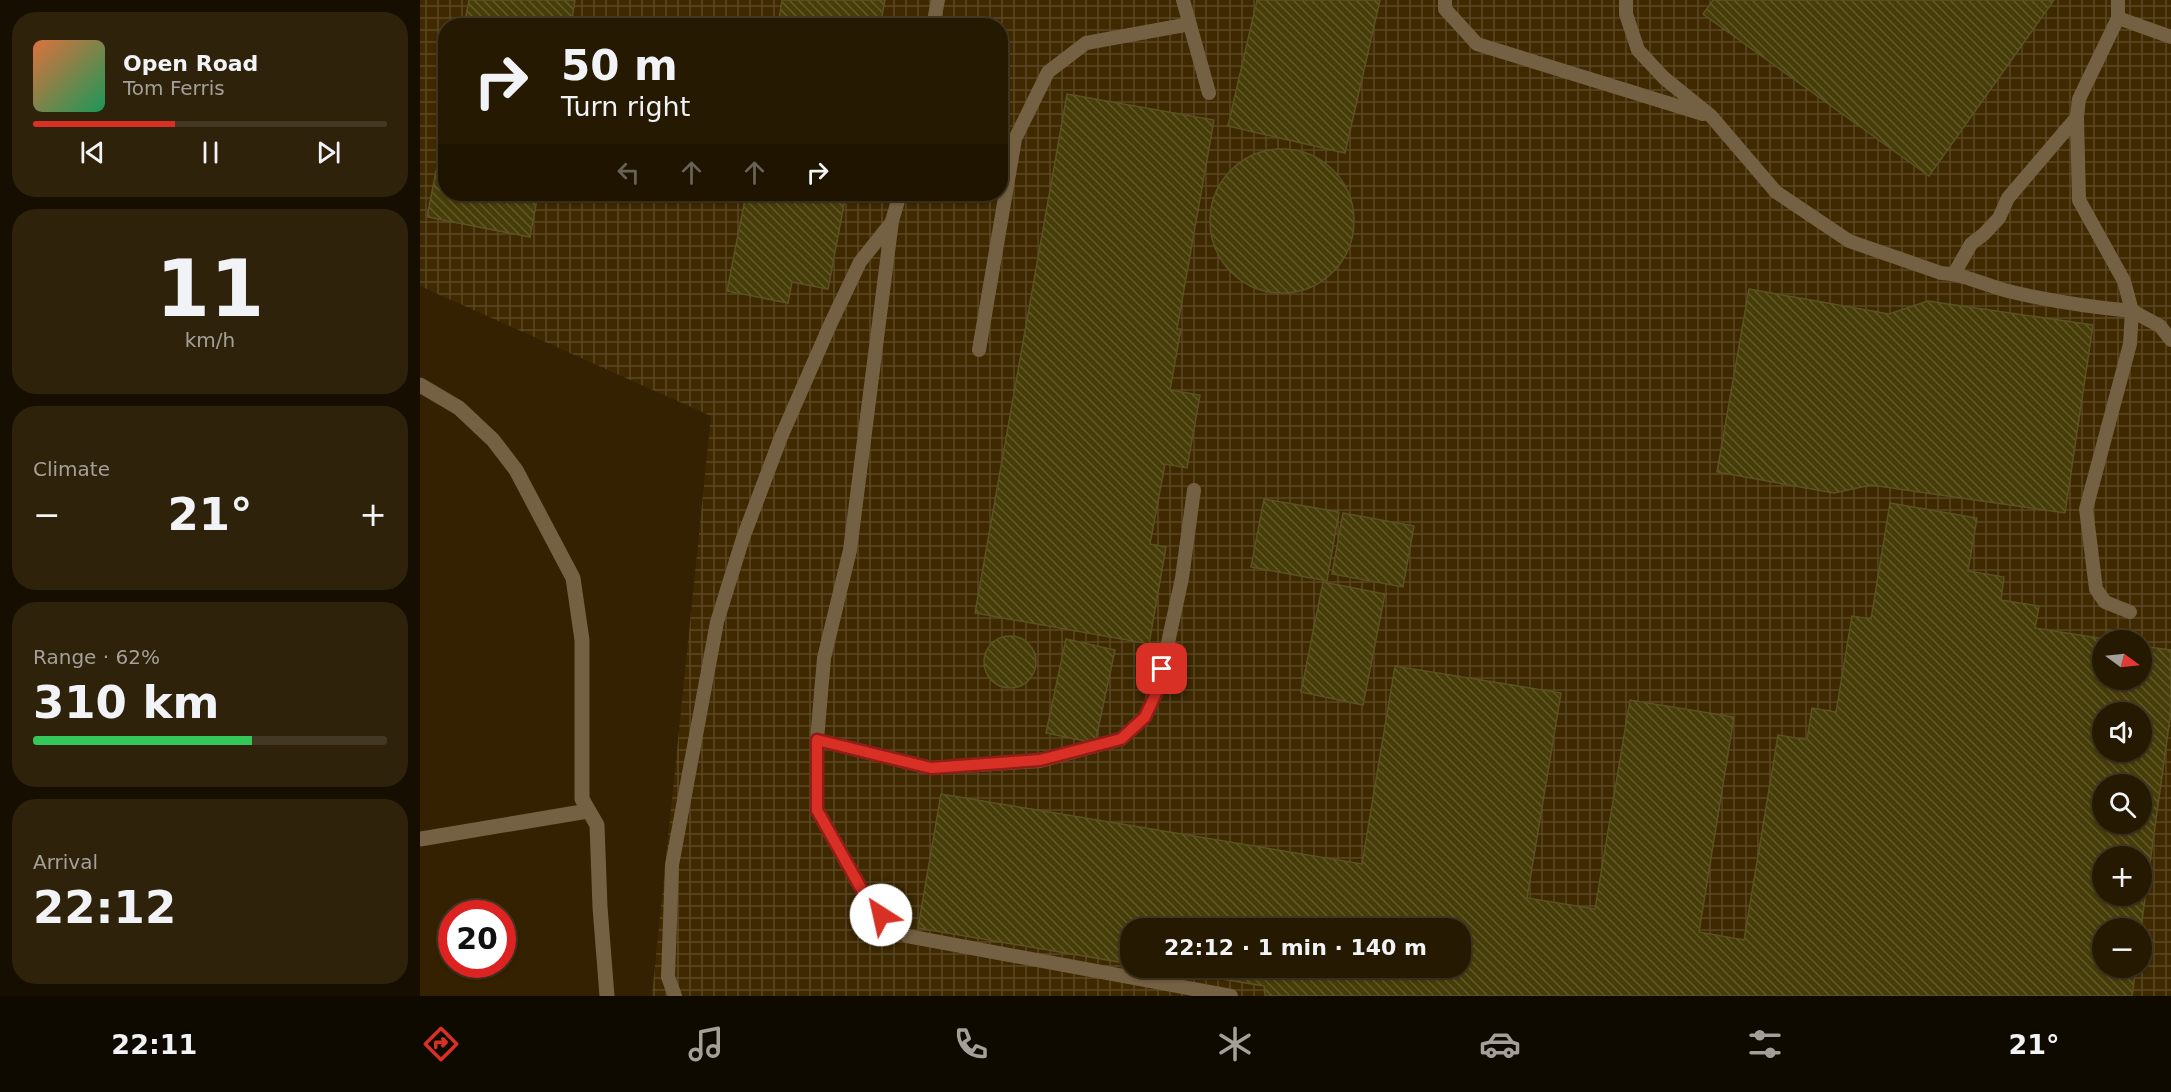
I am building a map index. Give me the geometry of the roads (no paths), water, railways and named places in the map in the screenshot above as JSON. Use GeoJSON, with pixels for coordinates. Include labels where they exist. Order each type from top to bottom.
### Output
{"type":"FeatureCollection","features":[{"type":"Feature","properties":{"kind":"street"},"geometry":{"type":"LineString","coordinates":[[420,385],[459,408],[493,440],[516,470],[573,578],[582,640],[582,799],[597,825],[607,996]]}},
{"type":"Feature","properties":{"kind":"street"},"geometry":{"type":"LineString","coordinates":[[420,839],[588,811]]}},
{"type":"Feature","properties":{"kind":"lane"},"geometry":{"type":"LineString","coordinates":[[935,18],[938,0]]}},
{"type":"Feature","properties":{"kind":"lane"},"geometry":{"type":"LineString","coordinates":[[1183,0],[1209,93]]}},
{"type":"Feature","properties":{"kind":"lane"},"geometry":{"type":"LineString","coordinates":[[1445,0],[1445,9],[1476,44],[1711,116]]}},
{"type":"Feature","properties":{"kind":"lane"},"geometry":{"type":"LineString","coordinates":[[1626,0],[1626,14],[1638,50],[1664,78],[1711,116],[1776,192],[1849,241],[1941,273],[1954,274],[2008,291],[2090,307],[2132,311],[2160,326],[2171,340]]}},
{"type":"Feature","properties":{"kind":"lane"},"geometry":{"type":"LineString","coordinates":[[2118,0],[2118,18],[2079,99],[2076,117],[2079,200],[2124,281],[2132,311],[2130,344],[2086,509],[2096,589],[2105,602],[2130,612]]}},
{"type":"Feature","properties":{"kind":"lane"},"geometry":{"type":"LineString","coordinates":[[2118,18],[2171,37]]}},
{"type":"Feature","properties":{"kind":"lane"},"geometry":{"type":"LineString","coordinates":[[1008,180],[1015,139],[1048,72],[1086,44],[1190,24]]}},
{"type":"Feature","properties":{"kind":"lane"},"geometry":{"type":"LineString","coordinates":[[1954,274],[1971,244],[1999,218],[2008,198],[2076,117]]}},
{"type":"Feature","properties":{"kind":"lane"},"geometry":{"type":"LineString","coordinates":[[898,201],[892,221],[850,550],[824,658],[817,740],[817,810],[862,890],[881,915],[907,936],[1232,996]]}},
{"type":"Feature","properties":{"kind":"lane"},"geometry":{"type":"LineString","coordinates":[[979,350],[1004,201]]}},
{"type":"Feature","properties":{"kind":"lane"},"geometry":{"type":"LineString","coordinates":[[675,996],[668,977],[672,866],[717,622],[743,538],[777,449],[826,335],[860,262],[892,221]]}},
{"type":"Feature","properties":{"kind":"lane"},"geometry":{"type":"LineString","coordinates":[[817,740],[931,768],[1040,760],[1121,739],[1145,717],[1158,689],[1182,578],[1194,490]]}}]}
